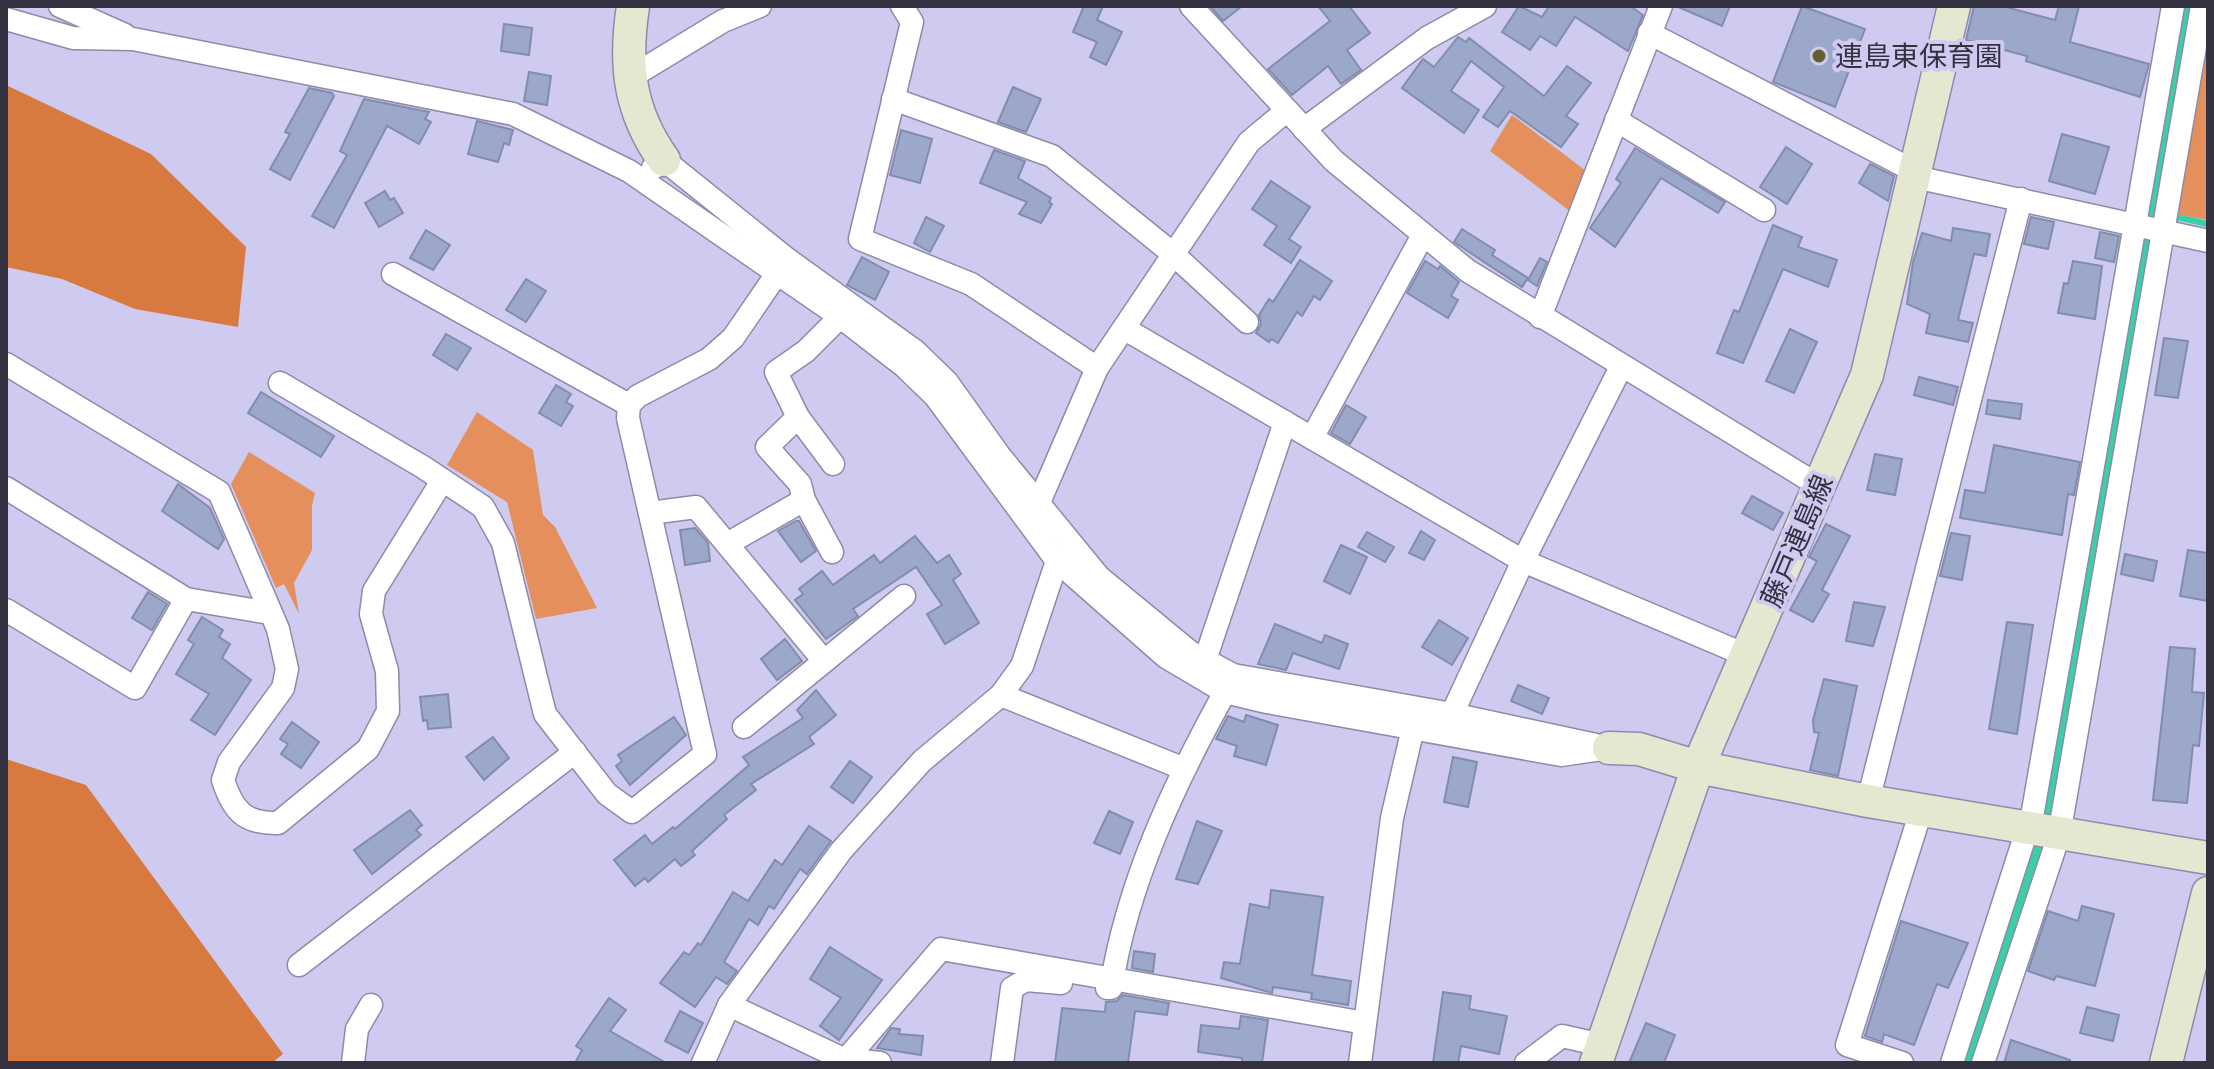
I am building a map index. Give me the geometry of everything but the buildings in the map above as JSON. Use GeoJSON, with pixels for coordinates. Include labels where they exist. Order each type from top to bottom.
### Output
{"type":"FeatureCollection","features":[{"type":"Feature","properties":{"kind":"main road"},"geometry":{"type":"LineString","coordinates":[[633,6],[627,51],[651,169]]}},
{"type":"Feature","properties":{"kind":"main road","name":"藤戸連島線"},"geometry":{"type":"LineString","coordinates":[[1599,1054],[1698,767],[1867,375],[1954,6]]}},
{"type":"Feature","properties":{"kind":"main road"},"geometry":{"type":"LineString","coordinates":[[1609,748],[1639,749],[1698,767],[1921,811],[2208,858]]}},
{"type":"Feature","properties":{"kind":"main road"},"geometry":{"type":"LineString","coordinates":[[2166,1063],[2208,893]]}},
{"type":"Feature","properties":{"kind":"street"},"geometry":{"type":"LineString","coordinates":[[60,6],[133,39]]}},
{"type":"Feature","properties":{"kind":"street"},"geometry":{"type":"LineString","coordinates":[[631,77],[723,21],[760,6]]}},
{"type":"Feature","properties":{"kind":"street"},"geometry":{"type":"LineString","coordinates":[[902,6],[912,22],[860,239],[971,284],[1097,368]]}},
{"type":"Feature","properties":{"kind":"street"},"geometry":{"type":"LineString","coordinates":[[1191,6],[1237,53],[1285,112],[1334,161],[1468,271],[1821,487]]}},
{"type":"Feature","properties":{"kind":"street"},"geometry":{"type":"LineString","coordinates":[[1304,129],[1427,38],[1485,6]]}},
{"type":"Feature","properties":{"kind":"street"},"geometry":{"type":"LineString","coordinates":[[1983,1063],[2043,832],[2155,223],[2173,6]]}},
{"type":"Feature","properties":{"kind":"street"},"geometry":{"type":"LineString","coordinates":[[1952,1063],[2043,832],[2155,223],[2202,6]]}},
{"type":"Feature","properties":{"kind":"street"},"geometry":{"type":"LineString","coordinates":[[1540,317],[1616,120],[1652,15],[1915,174],[2021,199],[2155,223],[2208,241]]}},
{"type":"Feature","properties":{"kind":"street"},"geometry":{"type":"LineString","coordinates":[[6,19],[73,38],[133,39],[513,114],[651,169],[782,267],[847,311],[915,351],[947,382],[1034,514],[1065,554],[1099,577],[1212,675],[1233,675],[1433,721],[1609,748]]}},
{"type":"Feature","properties":{"kind":"street"},"geometry":{"type":"LineString","coordinates":[[893,99],[1052,156],[1172,253],[1247,322]]}},
{"type":"Feature","properties":{"kind":"street"},"geometry":{"type":"LineString","coordinates":[[1034,514],[1097,368],[1249,142],[1285,112]]}},
{"type":"Feature","properties":{"kind":"street"},"geometry":{"type":"LineString","coordinates":[[1616,120],[1764,210]]}},
{"type":"Feature","properties":{"kind":"street"},"geometry":{"type":"LineString","coordinates":[[651,169],[782,267]]}},
{"type":"Feature","properties":{"kind":"street"},"geometry":{"type":"LineString","coordinates":[[1868,801],[2021,199]]}},
{"type":"Feature","properties":{"kind":"street"},"geometry":{"type":"LineString","coordinates":[[1312,438],[1423,235]]}},
{"type":"Feature","properties":{"kind":"street"},"geometry":{"type":"LineString","coordinates":[[280,383],[423,467],[483,507],[491,516],[503,543],[545,714],[607,794],[632,812],[705,754],[628,418],[629,405],[638,396],[717,352],[745,323],[782,267]]}},
{"type":"Feature","properties":{"kind":"street"},"geometry":{"type":"LineString","coordinates":[[393,274],[629,405]]}},
{"type":"Feature","properties":{"kind":"street"},"geometry":{"type":"LineString","coordinates":[[833,464],[798,417],[776,372],[806,351],[847,311]]}},
{"type":"Feature","properties":{"kind":"street"},"geometry":{"type":"LineString","coordinates":[[1125,329],[1523,561],[1748,656]]}},
{"type":"Feature","properties":{"kind":"street"},"geometry":{"type":"LineString","coordinates":[[6,364],[219,492],[285,648],[287,669],[283,688],[229,762],[223,780],[237,811],[248,820],[278,823],[368,749],[388,711],[390,692],[371,614],[374,591],[442,481]]}},
{"type":"Feature","properties":{"kind":"street"},"geometry":{"type":"LineString","coordinates":[[1360,1063],[1392,818],[1433,721],[1523,561],[1621,367]]}},
{"type":"Feature","properties":{"kind":"street"},"geometry":{"type":"LineString","coordinates":[[798,417],[767,447],[800,484],[804,500],[832,552]]}},
{"type":"Feature","properties":{"kind":"street"},"geometry":{"type":"LineString","coordinates":[[1002,1063],[1012,988],[1026,980],[1111,988],[1135,891],[1182,768],[1212,675],[1285,422]]}},
{"type":"Feature","properties":{"kind":"street"},"geometry":{"type":"LineString","coordinates":[[6,488],[186,599],[270,613]]}},
{"type":"Feature","properties":{"kind":"street"},"geometry":{"type":"LineString","coordinates":[[727,544],[804,500]]}},
{"type":"Feature","properties":{"kind":"street"},"geometry":{"type":"LineString","coordinates":[[650,513],[696,507],[824,661]]}},
{"type":"Feature","properties":{"kind":"street"},"geometry":{"type":"LineString","coordinates":[[703,1063],[729,1005],[851,840],[922,761],[1001,695],[1022,666],[1065,554]]}},
{"type":"Feature","properties":{"kind":"street"},"geometry":{"type":"LineString","coordinates":[[744,727],[904,596]]}},
{"type":"Feature","properties":{"kind":"street"},"geometry":{"type":"LineString","coordinates":[[6,610],[135,688],[186,599]]}},
{"type":"Feature","properties":{"kind":"street"},"geometry":{"type":"LineString","coordinates":[[1001,695],[1182,768]]}},
{"type":"Feature","properties":{"kind":"street"},"geometry":{"type":"LineString","coordinates":[[299,965],[575,752]]}},
{"type":"Feature","properties":{"kind":"street"},"geometry":{"type":"LineString","coordinates":[[1902,1063],[1847,1045],[1921,811]]}},
{"type":"Feature","properties":{"kind":"street"},"geometry":{"type":"LineString","coordinates":[[843,1061],[941,949],[1365,1023]]}},
{"type":"Feature","properties":{"kind":"street"},"geometry":{"type":"LineString","coordinates":[[353,1063],[357,1029],[371,1005]]}},
{"type":"Feature","properties":{"kind":"street"},"geometry":{"type":"LineString","coordinates":[[729,1005],[843,1061],[880,1063]]}},
{"type":"Feature","properties":{"kind":"street"},"geometry":{"type":"LineString","coordinates":[[1526,1063],[1562,1036],[1599,1054]]}},
{"type":"Feature","properties":{"kind":"shaded area"},"geometry":{"type":"Polygon","coordinates":[[[2181,6],[2193,6],[2053,818],[1975,1063],[1958,1063],[2016,896],[2181,6]]]}},
{"type":"Feature","properties":{"kind":"shaded area"},"geometry":{"type":"Polygon","coordinates":[[[2208,18],[2208,220],[2175,214],[2208,18]]]}},
{"type":"Feature","properties":{"kind":"shaded area"},"geometry":{"type":"Polygon","coordinates":[[[6,85],[151,154],[246,247],[238,327],[135,309],[62,279],[6,267],[6,85]]]}},
{"type":"Feature","properties":{"kind":"shaded area"},"geometry":{"type":"Polygon","coordinates":[[[1512,115],[1590,174],[1575,215],[1490,151],[1512,115]]]}},
{"type":"Feature","properties":{"kind":"shaded area"},"geometry":{"type":"Polygon","coordinates":[[[477,412],[533,450],[543,515],[555,527],[597,608],[536,619],[507,502],[447,465],[477,412]]]}},
{"type":"Feature","properties":{"kind":"shaded area"},"geometry":{"type":"Polygon","coordinates":[[[249,452],[315,493],[312,550],[294,583],[299,614],[284,584],[276,588],[231,484],[249,452]]]}},
{"type":"Feature","properties":{"kind":"shaded area"},"geometry":{"type":"Polygon","coordinates":[[[6,759],[86,785],[283,1054],[272,1063],[6,1063],[6,759]]]}},
{"type":"Feature","properties":{"kind":"waterway"},"geometry":{"type":"LineString","coordinates":[[2172,216],[2208,224]]}},
{"type":"Feature","properties":{"kind":"place","name":"連島東保育園"},"geometry":{"type":"Point","coordinates":[1819,56]}}]}
